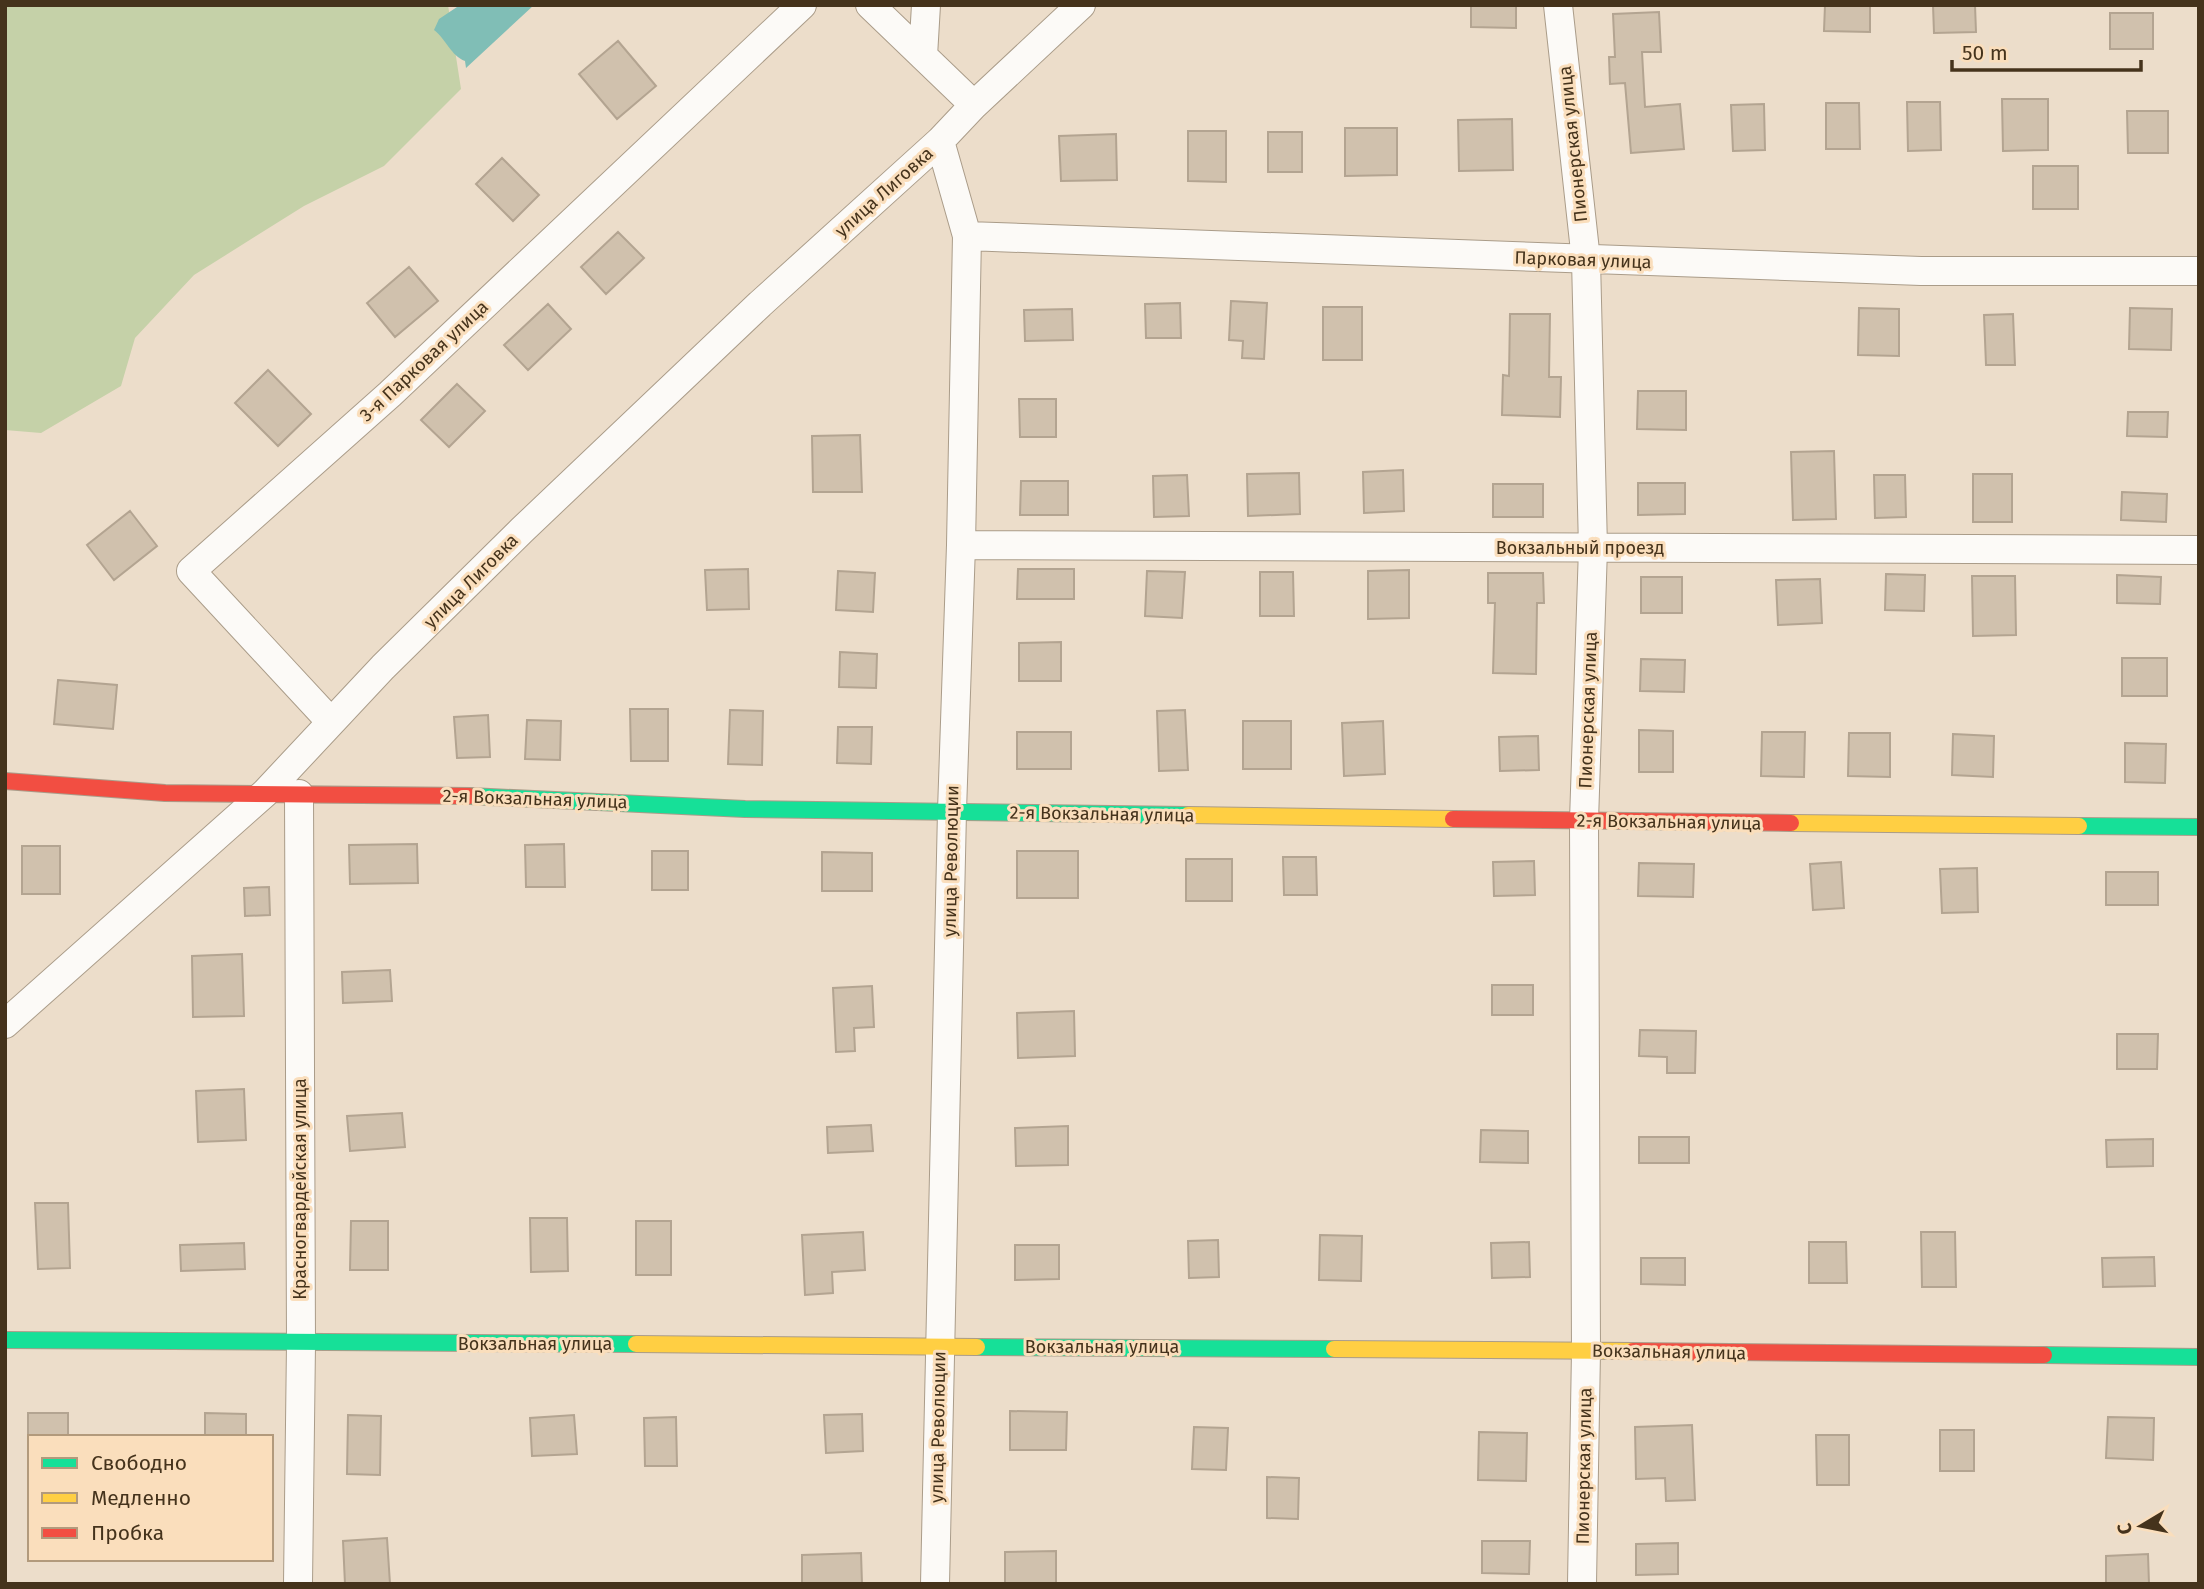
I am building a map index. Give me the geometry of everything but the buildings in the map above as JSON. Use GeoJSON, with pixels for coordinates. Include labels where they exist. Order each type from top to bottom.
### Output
{"type":"FeatureCollection","features":[{"type":"Feature","properties":{"kind":"street","name":"3-я Парковая улица"},"geometry":{"type":"LineString","coordinates":[[331,722],[191,571],[390,394],[802,5]]}},
{"type":"Feature","properties":{"kind":"street"},"geometry":{"type":"LineString","coordinates":[[870,5],[974,105]]}},
{"type":"Feature","properties":{"kind":"street"},"geometry":{"type":"LineString","coordinates":[[923,56],[926,5]]}},
{"type":"Feature","properties":{"kind":"street","name":"улица Лиговка"},"geometry":{"type":"LineString","coordinates":[[5,1024],[265,793],[383,667],[522,530],[760,304],[940,141],[974,105],[1081,5]]}},
{"type":"Feature","properties":{"kind":"street","name":"Пионерская улица"},"geometry":{"type":"LineString","coordinates":[[1558,5],[1586,260],[1593,548],[1584,821],[1586,1351],[1582,1584]]}},
{"type":"Feature","properties":{"kind":"street","name":"улица Революции"},"geometry":{"type":"LineString","coordinates":[[935,1584],[967,236],[940,141]]}},
{"type":"Feature","properties":{"kind":"street","name":"Парковая улица"},"geometry":{"type":"LineString","coordinates":[[967,236],[1922,271],[2199,271]]}},
{"type":"Feature","properties":{"kind":"street","name":"Вокзальный проезд"},"geometry":{"type":"LineString","coordinates":[[961,545],[2199,550]]}},
{"type":"Feature","properties":{"kind":"street","name":"2-я Вокзальная улица"},"geometry":{"type":"LineString","coordinates":[[5,781],[165,793],[515,797],[745,809],[2199,827]]}},
{"type":"Feature","properties":{"kind":"street","name":"Красногвардейская улица"},"geometry":{"type":"LineString","coordinates":[[298,1584],[301,1344],[299,794]]}},
{"type":"Feature","properties":{"kind":"street","name":"Вокзальная улица"},"geometry":{"type":"LineString","coordinates":[[5,1340],[2199,1357]]}},
{"type":"Feature","properties":{"kind":"green space"},"geometry":{"type":"Polygon","coordinates":[[[5,5],[448,5],[461,89],[384,166],[304,206],[194,275],[135,338],[121,386],[41,433],[5,430],[5,5]]]}},
{"type":"Feature","properties":{"kind":"water"},"geometry":{"type":"Polygon","coordinates":[[[460,5],[534,5],[466,68],[465,61],[456,55],[434,30],[439,19],[460,5]]]}},
{"type":"Feature","properties":{"kind":"traffic: fast"},"geometry":{"type":"LineString","coordinates":[[470,796],[745,809],[1188,815]]}},
{"type":"Feature","properties":{"kind":"traffic: fast"},"geometry":{"type":"LineString","coordinates":[[2079,826],[2199,827]]}},
{"type":"Feature","properties":{"kind":"traffic: fast"},"geometry":{"type":"LineString","coordinates":[[5,1340],[636,1344]]}},
{"type":"Feature","properties":{"kind":"traffic: fast"},"geometry":{"type":"LineString","coordinates":[[977,1347],[1334,1349]]}},
{"type":"Feature","properties":{"kind":"traffic: fast"},"geometry":{"type":"LineString","coordinates":[[2044,1355],[2199,1357]]}},
{"type":"Feature","properties":{"kind":"traffic: slow"},"geometry":{"type":"LineString","coordinates":[[1188,815],[1453,819]]}},
{"type":"Feature","properties":{"kind":"traffic: slow"},"geometry":{"type":"LineString","coordinates":[[1791,823],[2079,826]]}},
{"type":"Feature","properties":{"kind":"traffic: slow"},"geometry":{"type":"LineString","coordinates":[[636,1344],[977,1347]]}},
{"type":"Feature","properties":{"kind":"traffic: slow"},"geometry":{"type":"LineString","coordinates":[[1334,1349],[1633,1351]]}},
{"type":"Feature","properties":{"kind":"traffic: jam"},"geometry":{"type":"LineString","coordinates":[[5,781],[165,793],[470,796]]}},
{"type":"Feature","properties":{"kind":"traffic: jam"},"geometry":{"type":"LineString","coordinates":[[1453,819],[1791,823]]}},
{"type":"Feature","properties":{"kind":"traffic: jam"},"geometry":{"type":"LineString","coordinates":[[1633,1351],[2044,1355]]}}]}
